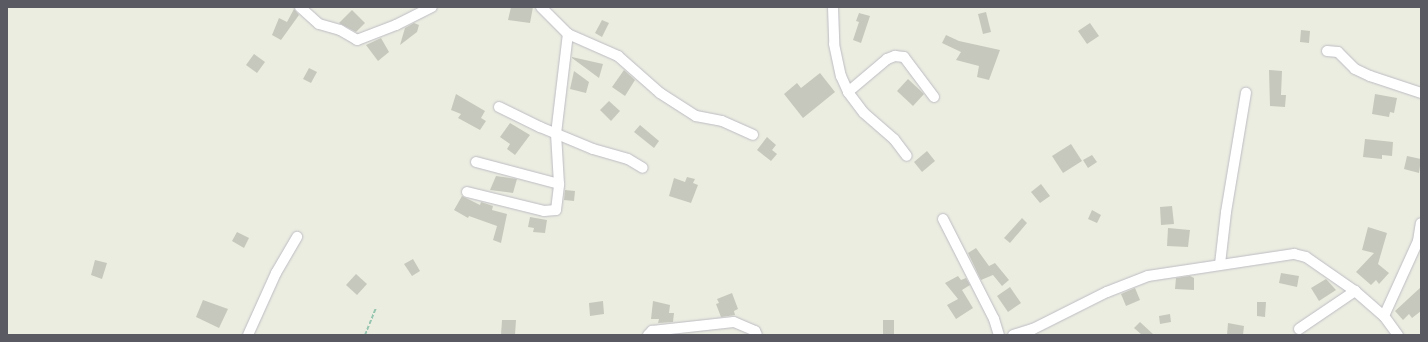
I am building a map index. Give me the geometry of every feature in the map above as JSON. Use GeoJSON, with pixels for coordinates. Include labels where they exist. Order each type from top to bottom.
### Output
{"type":"FeatureCollection","features":[{"type":"Feature","properties":{"kind":"street"},"geometry":{"type":"LineString","coordinates":[[300,7],[319,24],[340,30],[357,40],[396,25],[432,7]]}},
{"type":"Feature","properties":{"kind":"street"},"geometry":{"type":"LineString","coordinates":[[541,7],[568,34],[618,56],[660,93],[696,116],[722,121],[753,135]]}},
{"type":"Feature","properties":{"kind":"street"},"geometry":{"type":"LineString","coordinates":[[833,7],[834,44],[841,76],[848,92],[864,113],[898,143],[907,156]]}},
{"type":"Feature","properties":{"kind":"street"},"geometry":{"type":"LineString","coordinates":[[467,192],[553,212],[558,203],[556,134],[568,34]]}},
{"type":"Feature","properties":{"kind":"street"},"geometry":{"type":"LineString","coordinates":[[1327,51],[1338,52],[1355,69],[1370,76],[1421,93]]}},
{"type":"Feature","properties":{"kind":"street"},"geometry":{"type":"LineString","coordinates":[[848,92],[887,59],[894,56],[904,57],[934,97]]}},
{"type":"Feature","properties":{"kind":"street"},"geometry":{"type":"LineString","coordinates":[[1220,264],[1226,212],[1246,93]]}},
{"type":"Feature","properties":{"kind":"street"},"geometry":{"type":"LineString","coordinates":[[499,107],[556,134],[628,159],[643,168]]}},
{"type":"Feature","properties":{"kind":"street"},"geometry":{"type":"LineString","coordinates":[[476,162],[558,184]]}},
{"type":"Feature","properties":{"kind":"street"},"geometry":{"type":"LineString","coordinates":[[943,219],[994,319],[999,335]]}},
{"type":"Feature","properties":{"kind":"street"},"geometry":{"type":"LineString","coordinates":[[1384,316],[1418,241],[1421,223]]}},
{"type":"Feature","properties":{"kind":"street"},"geometry":{"type":"LineString","coordinates":[[248,335],[276,273],[297,237]]}},
{"type":"Feature","properties":{"kind":"street"},"geometry":{"type":"LineString","coordinates":[[1013,335],[1033,329],[1138,279],[1220,264],[1294,254],[1306,257],[1355,292],[1384,316],[1398,335]]}},
{"type":"Feature","properties":{"kind":"street"},"geometry":{"type":"LineString","coordinates":[[1299,329],[1355,292]]}},
{"type":"Feature","properties":{"kind":"street"},"geometry":{"type":"LineString","coordinates":[[648,335],[652,331],[734,322],[755,332],[756,335]]}},
{"type":"Feature","properties":{"kind":"path"},"geometry":{"type":"LineString","coordinates":[[365,335],[376,308]]}},
{"type":"Feature","properties":{"kind":"building"},"geometry":{"type":"Polygon","coordinates":[[[511,7],[533,7],[530,23],[508,20],[511,7]]]}},
{"type":"Feature","properties":{"kind":"building"},"geometry":{"type":"Polygon","coordinates":[[[294,9],[299,15],[281,40],[272,35],[279,18],[287,22],[294,9]]]}},
{"type":"Feature","properties":{"kind":"building"},"geometry":{"type":"Polygon","coordinates":[[[352,10],[365,23],[356,32],[339,23],[352,10]]]}},
{"type":"Feature","properties":{"kind":"building"},"geometry":{"type":"Polygon","coordinates":[[[986,12],[991,32],[983,34],[978,14],[986,12]]]}},
{"type":"Feature","properties":{"kind":"building"},"geometry":{"type":"Polygon","coordinates":[[[859,13],[870,16],[861,43],[853,40],[859,22],[856,21],[859,13]]]}},
{"type":"Feature","properties":{"kind":"building"},"geometry":{"type":"Polygon","coordinates":[[[602,20],[609,23],[602,37],[595,33],[602,20]]]}},
{"type":"Feature","properties":{"kind":"building"},"geometry":{"type":"Polygon","coordinates":[[[414,23],[419,25],[417,32],[400,45],[405,28],[414,23]]]}},
{"type":"Feature","properties":{"kind":"building"},"geometry":{"type":"Polygon","coordinates":[[[1090,23],[1099,36],[1087,44],[1078,31],[1090,23]]]}},
{"type":"Feature","properties":{"kind":"building"},"geometry":{"type":"Polygon","coordinates":[[[1301,30],[1310,31],[1309,43],[1300,42],[1301,30]]]}},
{"type":"Feature","properties":{"kind":"building"},"geometry":{"type":"Polygon","coordinates":[[[946,35],[959,41],[1000,50],[989,80],[977,77],[979,66],[956,60],[961,52],[942,43],[946,35]]]}},
{"type":"Feature","properties":{"kind":"building"},"geometry":{"type":"Polygon","coordinates":[[[381,38],[389,52],[378,61],[366,45],[381,38]]]}},
{"type":"Feature","properties":{"kind":"building"},"geometry":{"type":"Polygon","coordinates":[[[254,54],[265,62],[257,73],[246,65],[254,54]]]}},
{"type":"Feature","properties":{"kind":"building"},"geometry":{"type":"Polygon","coordinates":[[[572,58],[603,64],[599,78],[572,58]]]}},
{"type":"Feature","properties":{"kind":"building"},"geometry":{"type":"Polygon","coordinates":[[[309,68],[317,72],[311,83],[303,79],[309,68]]]}},
{"type":"Feature","properties":{"kind":"building"},"geometry":{"type":"Polygon","coordinates":[[[624,70],[635,80],[625,96],[612,87],[624,70]]]}},
{"type":"Feature","properties":{"kind":"building"},"geometry":{"type":"Polygon","coordinates":[[[1269,70],[1282,71],[1281,95],[1286,95],[1285,107],[1270,106],[1269,70]]]}},
{"type":"Feature","properties":{"kind":"building"},"geometry":{"type":"Polygon","coordinates":[[[574,71],[589,82],[586,93],[570,89],[574,71]]]}},
{"type":"Feature","properties":{"kind":"building"},"geometry":{"type":"Polygon","coordinates":[[[820,73],[835,92],[803,118],[784,94],[797,83],[801,88],[820,73]]]}},
{"type":"Feature","properties":{"kind":"building"},"geometry":{"type":"Polygon","coordinates":[[[908,79],[924,94],[913,106],[897,91],[908,79]]]}},
{"type":"Feature","properties":{"kind":"building"},"geometry":{"type":"Polygon","coordinates":[[[456,94],[485,111],[481,118],[486,121],[480,130],[458,118],[461,114],[451,110],[456,94]]]}},
{"type":"Feature","properties":{"kind":"building"},"geometry":{"type":"Polygon","coordinates":[[[1375,94],[1397,98],[1394,113],[1390,112],[1389,117],[1372,114],[1375,94]]]}},
{"type":"Feature","properties":{"kind":"building"},"geometry":{"type":"Polygon","coordinates":[[[609,101],[620,111],[611,121],[600,110],[609,101]]]}},
{"type":"Feature","properties":{"kind":"building"},"geometry":{"type":"Polygon","coordinates":[[[510,123],[530,135],[515,155],[507,149],[510,144],[500,137],[510,123]]]}},
{"type":"Feature","properties":{"kind":"building"},"geometry":{"type":"Polygon","coordinates":[[[640,125],[659,141],[654,148],[634,132],[640,125]]]}},
{"type":"Feature","properties":{"kind":"building"},"geometry":{"type":"Polygon","coordinates":[[[767,137],[776,145],[772,150],[777,154],[771,161],[757,150],[767,137]]]}},
{"type":"Feature","properties":{"kind":"building"},"geometry":{"type":"Polygon","coordinates":[[[1365,139],[1393,142],[1392,156],[1382,155],[1382,159],[1363,157],[1365,139]]]}},
{"type":"Feature","properties":{"kind":"building"},"geometry":{"type":"Polygon","coordinates":[[[1071,144],[1082,161],[1063,173],[1052,156],[1071,144]]]}},
{"type":"Feature","properties":{"kind":"building"},"geometry":{"type":"Polygon","coordinates":[[[927,151],[935,161],[922,172],[914,162],[927,151]]]}},
{"type":"Feature","properties":{"kind":"building"},"geometry":{"type":"Polygon","coordinates":[[[1092,155],[1097,162],[1088,168],[1083,160],[1092,155]]]}},
{"type":"Feature","properties":{"kind":"building"},"geometry":{"type":"Polygon","coordinates":[[[1407,156],[1421,159],[1419,173],[1404,169],[1407,156]]]}},
{"type":"Feature","properties":{"kind":"building"},"geometry":{"type":"Polygon","coordinates":[[[496,176],[517,179],[513,193],[490,190],[496,176]]]}},
{"type":"Feature","properties":{"kind":"building"},"geometry":{"type":"Polygon","coordinates":[[[687,177],[695,179],[693,183],[698,185],[691,203],[669,196],[674,178],[685,182],[687,177]]]}},
{"type":"Feature","properties":{"kind":"building"},"geometry":{"type":"Polygon","coordinates":[[[1041,184],[1050,196],[1040,203],[1031,192],[1041,184]]]}},
{"type":"Feature","properties":{"kind":"building"},"geometry":{"type":"Polygon","coordinates":[[[565,190],[575,191],[574,201],[564,200],[565,190]]]}},
{"type":"Feature","properties":{"kind":"building"},"geometry":{"type":"Polygon","coordinates":[[[462,196],[480,205],[481,202],[493,206],[492,210],[507,214],[501,243],[493,240],[497,226],[469,216],[468,218],[454,210],[462,196]]]}},
{"type":"Feature","properties":{"kind":"building"},"geometry":{"type":"Polygon","coordinates":[[[1172,206],[1174,224],[1161,225],[1160,207],[1172,206]]]}},
{"type":"Feature","properties":{"kind":"building"},"geometry":{"type":"Polygon","coordinates":[[[1092,210],[1101,215],[1097,223],[1088,219],[1092,210]]]}},
{"type":"Feature","properties":{"kind":"building"},"geometry":{"type":"Polygon","coordinates":[[[530,217],[547,220],[545,233],[533,232],[534,228],[528,227],[530,217]]]}},
{"type":"Feature","properties":{"kind":"building"},"geometry":{"type":"Polygon","coordinates":[[[1022,218],[1027,223],[1010,243],[1004,238],[1022,218]]]}},
{"type":"Feature","properties":{"kind":"building"},"geometry":{"type":"Polygon","coordinates":[[[1368,227],[1387,233],[1378,264],[1389,273],[1379,284],[1376,280],[1371,285],[1356,272],[1374,253],[1362,250],[1368,227]]]}},
{"type":"Feature","properties":{"kind":"building"},"geometry":{"type":"Polygon","coordinates":[[[1168,228],[1190,230],[1188,247],[1167,246],[1168,228]]]}},
{"type":"Feature","properties":{"kind":"building"},"geometry":{"type":"Polygon","coordinates":[[[237,232],[249,238],[244,248],[232,241],[237,232]]]}},
{"type":"Feature","properties":{"kind":"building"},"geometry":{"type":"Polygon","coordinates":[[[976,248],[989,266],[995,263],[1009,280],[1002,286],[993,275],[981,280],[968,253],[976,248]]]}},
{"type":"Feature","properties":{"kind":"building"},"geometry":{"type":"Polygon","coordinates":[[[413,259],[420,271],[412,276],[404,264],[413,259]]]}},
{"type":"Feature","properties":{"kind":"building"},"geometry":{"type":"Polygon","coordinates":[[[95,260],[107,263],[102,279],[91,275],[95,260]]]}},
{"type":"Feature","properties":{"kind":"building"},"geometry":{"type":"Polygon","coordinates":[[[1281,273],[1299,276],[1297,287],[1279,283],[1281,273]]]}},
{"type":"Feature","properties":{"kind":"building"},"geometry":{"type":"Polygon","coordinates":[[[356,274],[367,284],[357,295],[346,285],[356,274]]]}},
{"type":"Feature","properties":{"kind":"building"},"geometry":{"type":"Polygon","coordinates":[[[958,276],[961,280],[966,278],[970,285],[962,290],[973,308],[956,319],[947,305],[958,299],[945,283],[958,276]]]}},
{"type":"Feature","properties":{"kind":"building"},"geometry":{"type":"Polygon","coordinates":[[[1190,276],[1194,278],[1194,290],[1175,289],[1176,278],[1190,276]]]}},
{"type":"Feature","properties":{"kind":"building"},"geometry":{"type":"Polygon","coordinates":[[[1326,279],[1336,290],[1319,301],[1311,288],[1326,279]]]}},
{"type":"Feature","properties":{"kind":"building"},"geometry":{"type":"Polygon","coordinates":[[[1010,287],[1021,303],[1008,312],[997,296],[1010,287]]]}},
{"type":"Feature","properties":{"kind":"building"},"geometry":{"type":"Polygon","coordinates":[[[1421,287],[1421,311],[1412,318],[1409,314],[1403,320],[1395,311],[1421,287]]]}},
{"type":"Feature","properties":{"kind":"building"},"geometry":{"type":"Polygon","coordinates":[[[1135,288],[1140,300],[1126,306],[1121,294],[1135,288]]]}},
{"type":"Feature","properties":{"kind":"building"},"geometry":{"type":"Polygon","coordinates":[[[732,293],[738,309],[734,311],[735,315],[721,317],[716,304],[719,303],[717,299],[732,293]]]}},
{"type":"Feature","properties":{"kind":"building"},"geometry":{"type":"Polygon","coordinates":[[[203,300],[228,309],[219,328],[196,317],[203,300]]]}},
{"type":"Feature","properties":{"kind":"building"},"geometry":{"type":"Polygon","coordinates":[[[603,301],[604,314],[590,316],[589,303],[603,301]]]}},
{"type":"Feature","properties":{"kind":"building"},"geometry":{"type":"Polygon","coordinates":[[[653,301],[670,305],[669,313],[674,313],[673,322],[658,323],[659,319],[651,319],[653,301]]]}},
{"type":"Feature","properties":{"kind":"building"},"geometry":{"type":"Polygon","coordinates":[[[1257,302],[1266,302],[1265,317],[1257,316],[1257,302]]]}},
{"type":"Feature","properties":{"kind":"building"},"geometry":{"type":"Polygon","coordinates":[[[1170,314],[1171,322],[1160,324],[1159,316],[1170,314]]]}},
{"type":"Feature","properties":{"kind":"building"},"geometry":{"type":"Polygon","coordinates":[[[502,320],[516,320],[515,335],[501,335],[502,320]]]}},
{"type":"Feature","properties":{"kind":"building"},"geometry":{"type":"Polygon","coordinates":[[[883,320],[894,320],[894,335],[883,335],[883,320]]]}},
{"type":"Feature","properties":{"kind":"building"},"geometry":{"type":"Polygon","coordinates":[[[1140,322],[1154,335],[1142,335],[1134,328],[1140,322]]]}},
{"type":"Feature","properties":{"kind":"building"},"geometry":{"type":"Polygon","coordinates":[[[1228,323],[1244,326],[1243,335],[1227,335],[1228,323]]]}}]}
